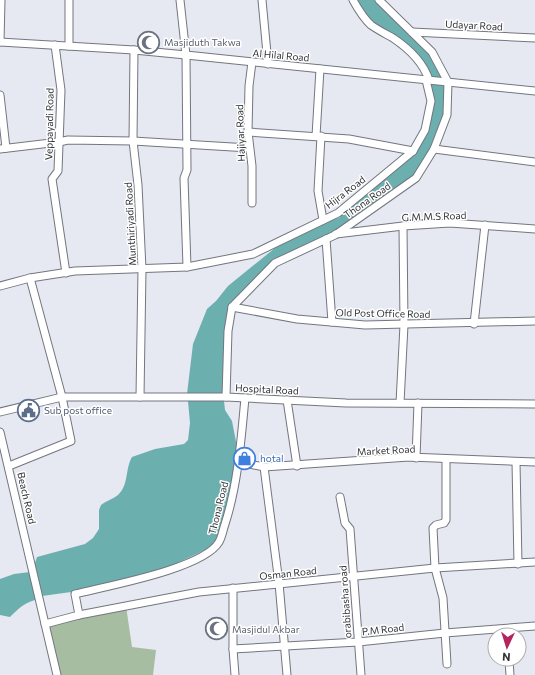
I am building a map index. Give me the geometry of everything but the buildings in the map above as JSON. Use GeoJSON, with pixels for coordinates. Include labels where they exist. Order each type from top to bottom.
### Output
{"type":"FeatureCollection","features":[{"type":"Feature","properties":{"kind":"street"},"geometry":{"type":"LineString","coordinates":[[0,42],[1,0]]}},
{"type":"Feature","properties":{"kind":"street"},"geometry":{"type":"LineString","coordinates":[[68,0],[69,46]]}},
{"type":"Feature","properties":{"kind":"street"},"geometry":{"type":"LineString","coordinates":[[180,0],[186,54],[187,170],[184,178],[187,266]]}},
{"type":"Feature","properties":{"kind":"street"},"geometry":{"type":"LineString","coordinates":[[262,0],[268,64]]}},
{"type":"Feature","properties":{"kind":"street","name":"Hijra Road"},"geometry":{"type":"LineString","coordinates":[[0,286],[30,278],[75,271],[187,266],[253,254],[338,213],[413,151],[425,130],[431,100],[426,71],[410,51],[403,45],[372,26],[365,19],[353,0]]}},
{"type":"Feature","properties":{"kind":"street","name":"Thona Road"},"geometry":{"type":"LineString","coordinates":[[232,307],[275,263],[334,235],[416,178],[434,149],[447,115],[448,82],[432,52],[379,0]]}},
{"type":"Feature","properties":{"kind":"street","name":"Udayar Road"},"geometry":{"type":"LineString","coordinates":[[412,32],[535,38]]}},
{"type":"Feature","properties":{"kind":"street","name":"Al Hilal Road"},"geometry":{"type":"LineString","coordinates":[[0,42],[186,54],[268,64],[535,91]]}},
{"type":"Feature","properties":{"kind":"street","name":"Veppayadi Road"},"geometry":{"type":"LineString","coordinates":[[55,45],[61,90],[58,171],[52,180],[66,273]]}},
{"type":"Feature","properties":{"kind":"street","name":"Munthiriyadi Road"},"geometry":{"type":"LineString","coordinates":[[134,50],[132,141],[138,185],[142,269],[140,397]]}},
{"type":"Feature","properties":{"kind":"street","name":"Hajiyar Road"},"geometry":{"type":"LineString","coordinates":[[252,62],[249,86],[248,132],[252,166],[252,203]]}},
{"type":"Feature","properties":{"kind":"street"},"geometry":{"type":"LineString","coordinates":[[320,69],[318,191],[323,220]]}},
{"type":"Feature","properties":{"kind":"street"},"geometry":{"type":"LineString","coordinates":[[0,95],[3,148],[68,140],[132,141],[249,148]]}},
{"type":"Feature","properties":{"kind":"street"},"geometry":{"type":"LineString","coordinates":[[248,132],[349,139],[413,151]]}},
{"type":"Feature","properties":{"kind":"street"},"geometry":{"type":"LineString","coordinates":[[434,149],[535,162]]}},
{"type":"Feature","properties":{"kind":"street","name":"G.M.M.S Road"},"geometry":{"type":"LineString","coordinates":[[334,235],[403,226],[450,223],[485,224],[535,229]]}},
{"type":"Feature","properties":{"kind":"street"},"geometry":{"type":"LineString","coordinates":[[474,324],[485,224]]}},
{"type":"Feature","properties":{"kind":"street","name":"Old Post Office Road"},"geometry":{"type":"LineString","coordinates":[[400,403],[404,324],[403,226]]}},
{"type":"Feature","properties":{"kind":"street"},"geometry":{"type":"LineString","coordinates":[[326,239],[332,322]]}},
{"type":"Feature","properties":{"kind":"street"},"geometry":{"type":"LineString","coordinates":[[9,466],[71,441],[62,397],[30,278]]}},
{"type":"Feature","properties":{"kind":"street"},"geometry":{"type":"LineString","coordinates":[[226,397],[228,331],[232,307]]}},
{"type":"Feature","properties":{"kind":"street","name":"Old Post Office Road"},"geometry":{"type":"LineString","coordinates":[[232,307],[297,319],[364,325],[535,322]]}},
{"type":"Feature","properties":{"kind":"street","name":"Hospital Road"},"geometry":{"type":"LineString","coordinates":[[0,412],[62,397],[226,397],[346,403],[535,404]]}},
{"type":"Feature","properties":{"kind":"street","name":"Thona Road"},"geometry":{"type":"LineString","coordinates":[[79,615],[75,594],[173,570],[207,554],[219,542],[229,513],[239,462],[245,398]]}},
{"type":"Feature","properties":{"kind":"street"},"geometry":{"type":"LineString","coordinates":[[287,400],[297,466]]}},
{"type":"Feature","properties":{"kind":"street"},"geometry":{"type":"LineString","coordinates":[[416,458],[418,403]]}},
{"type":"Feature","properties":{"kind":"street","name":"Beach Road"},"geometry":{"type":"LineString","coordinates":[[0,432],[45,624]]}},
{"type":"Feature","properties":{"kind":"street","name":"Market Road"},"geometry":{"type":"LineString","coordinates":[[239,462],[264,467],[416,458],[535,462]]}},
{"type":"Feature","properties":{"kind":"street"},"geometry":{"type":"LineString","coordinates":[[446,459],[446,520],[444,523],[436,525],[432,528],[436,568],[442,598],[447,664]]}},
{"type":"Feature","properties":{"kind":"street"},"geometry":{"type":"LineString","coordinates":[[516,462],[518,564]]}},
{"type":"Feature","properties":{"kind":"street"},"geometry":{"type":"LineString","coordinates":[[264,467],[279,583],[287,675]]}},
{"type":"Feature","properties":{"kind":"street","name":"orabibasha road"},"geometry":{"type":"LineString","coordinates":[[340,496],[345,524],[350,529],[361,675]]}},
{"type":"Feature","properties":{"kind":"street","name":"Osman Road"},"geometry":{"type":"LineString","coordinates":[[45,624],[79,615],[199,592],[436,568],[535,562]]}},
{"type":"Feature","properties":{"kind":"street"},"geometry":{"type":"LineString","coordinates":[[233,588],[233,649],[235,675]]}},
{"type":"Feature","properties":{"kind":"street"},"geometry":{"type":"LineString","coordinates":[[45,624],[57,675]]}},
{"type":"Feature","properties":{"kind":"street","name":"P.M Road"},"geometry":{"type":"LineString","coordinates":[[233,649],[358,642],[445,633],[487,632]]}},
{"type":"Feature","properties":{"kind":"shaded area"},"geometry":{"type":"Polygon","coordinates":[[[353,0],[379,0],[432,52],[448,85],[447,112],[434,149],[417,176],[335,235],[281,257],[232,307],[223,393],[187,394],[193,344],[207,309],[216,301],[228,286],[275,248],[323,220],[339,218],[355,199],[409,159],[425,130],[433,93],[426,71],[418,60],[372,26],[353,0]]]}},
{"type":"Feature","properties":{"kind":"shaded area"},"geometry":{"type":"Polygon","coordinates":[[[188,401],[224,401],[225,410],[232,421],[237,447],[234,465],[235,470],[219,542],[171,566],[100,588],[42,596],[33,569],[37,557],[85,544],[93,538],[99,529],[99,510],[101,505],[118,495],[124,487],[128,467],[132,457],[155,449],[184,444],[188,440],[190,423],[188,401]]]}},
{"type":"Feature","properties":{"kind":"shaded area"},"geometry":{"type":"Polygon","coordinates":[[[30,572],[39,599],[23,605],[10,617],[0,615],[0,579],[14,574],[30,572]]]}},
{"type":"Feature","properties":{"kind":"shaded area"},"geometry":{"type":"Polygon","coordinates":[[[126,606],[132,647],[156,650],[153,675],[57,675],[45,624],[126,606]]]}},
{"type":"Feature","properties":{"kind":"place","name":"Masjiduth Takwa"},"geometry":{"type":"Point","coordinates":[148,42]}},
{"type":"Feature","properties":{"kind":"place","name":"Sub post office"},"geometry":{"type":"Point","coordinates":[29,410]}},
{"type":"Feature","properties":{"kind":"place","name":"hotal"},"geometry":{"type":"Point","coordinates":[245,458]}},
{"type":"Feature","properties":{"kind":"place","name":"Masjidul Akbar"},"geometry":{"type":"Point","coordinates":[216,629]}}]}
